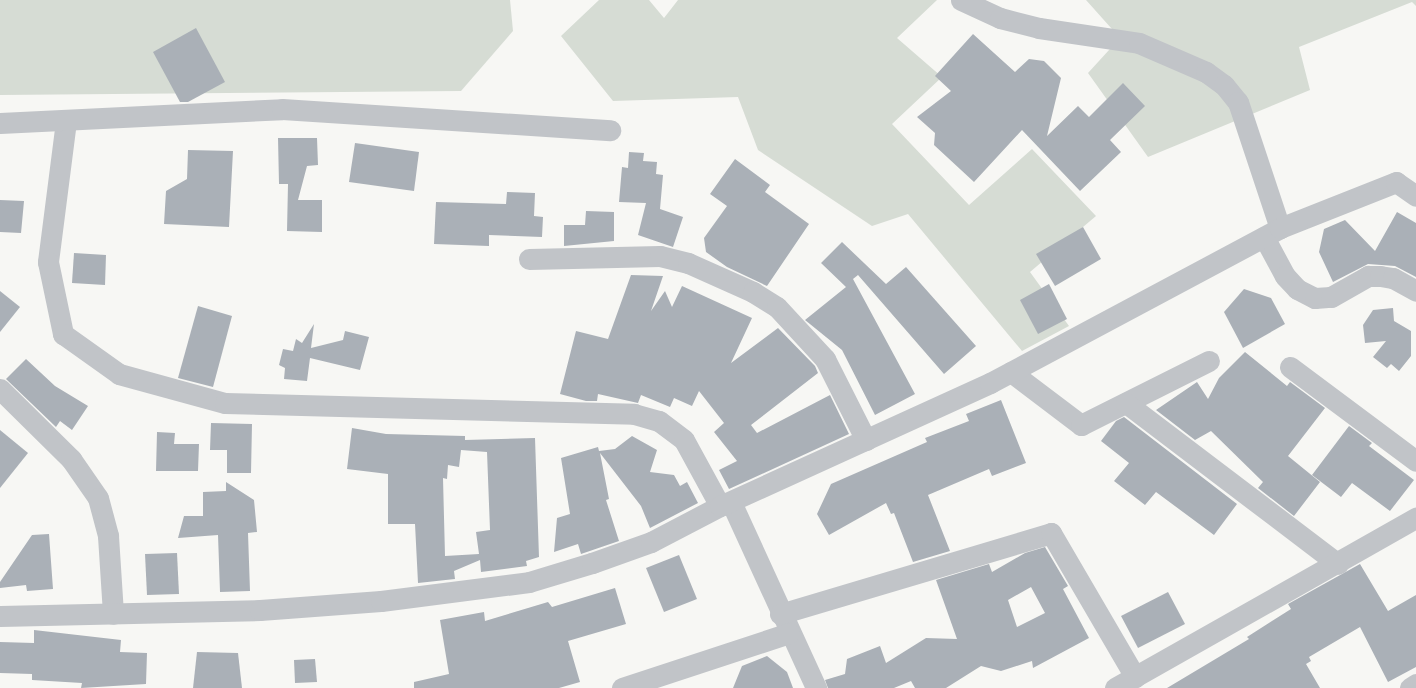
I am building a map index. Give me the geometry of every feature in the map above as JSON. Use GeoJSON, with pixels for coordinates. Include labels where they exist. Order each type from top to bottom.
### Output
{"type":"FeatureCollection","features":[{"type":"Feature","properties":{"kind":"street"},"geometry":{"type":"LineString","coordinates":[[961,0],[1000,18],[1039,28],[1139,43],[1206,72],[1224,85],[1238,102],[1272,233],[1285,276],[1296,289],[1316,298],[1331,296],[1368,276],[1393,278],[1416,291]]}},
{"type":"Feature","properties":{"kind":"street"},"geometry":{"type":"LineString","coordinates":[[0,123],[66,121],[282,109],[610,130]]}},
{"type":"Feature","properties":{"kind":"street"},"geometry":{"type":"LineString","coordinates":[[66,121],[48,262],[63,334],[119,374],[225,403],[634,414],[659,421],[684,440],[725,504],[816,688]]}},
{"type":"Feature","properties":{"kind":"street"},"geometry":{"type":"LineString","coordinates":[[0,616],[260,610],[381,602],[529,582],[651,542],[725,504],[1011,372],[1272,233],[1396,182],[1416,196]]}},
{"type":"Feature","properties":{"kind":"street"},"geometry":{"type":"LineString","coordinates":[[529,259],[660,256],[688,263],[753,292],[778,307],[825,359],[866,440]]}},
{"type":"Feature","properties":{"kind":"street"},"geometry":{"type":"LineString","coordinates":[[1011,372],[1081,425],[1209,361]]}},
{"type":"Feature","properties":{"kind":"street"},"geometry":{"type":"LineString","coordinates":[[1290,367],[1416,461]]}},
{"type":"Feature","properties":{"kind":"street"},"geometry":{"type":"LineString","coordinates":[[0,389],[71,460],[98,498],[108,536],[113,614]]}},
{"type":"Feature","properties":{"kind":"street"},"geometry":{"type":"LineString","coordinates":[[1126,403],[1338,564]]}},
{"type":"Feature","properties":{"kind":"street"},"geometry":{"type":"LineString","coordinates":[[1115,688],[1338,564],[1416,518]]}},
{"type":"Feature","properties":{"kind":"street"},"geometry":{"type":"LineString","coordinates":[[780,614],[1051,533],[1135,677]]}},
{"type":"Feature","properties":{"kind":"street"},"geometry":{"type":"LineString","coordinates":[[622,688],[789,633]]}},
{"type":"Feature","properties":{"kind":"street"},"geometry":{"type":"LineString","coordinates":[[1410,688],[1416,684]]}},
{"type":"Feature","properties":{"kind":"shaded area"},"geometry":{"type":"Polygon","coordinates":[[[0,0],[510,0],[513,31],[461,91],[0,95],[0,0]]]}},
{"type":"Feature","properties":{"kind":"shaded area"},"geometry":{"type":"Polygon","coordinates":[[[599,0],[649,0],[664,18],[678,0],[937,0],[897,38],[942,77],[892,124],[969,205],[1032,149],[1096,216],[1030,272],[1069,326],[1022,351],[908,214],[872,226],[758,150],[738,97],[613,101],[561,36],[599,0]]]}},
{"type":"Feature","properties":{"kind":"shaded area"},"geometry":{"type":"Polygon","coordinates":[[[1086,0],[1416,0],[1416,6],[1412,2],[1299,47],[1310,90],[1148,157],[1088,73],[1120,38],[1086,0]]]}},
{"type":"Feature","properties":{"kind":"building"},"geometry":{"type":"Polygon","coordinates":[[[196,28],[225,82],[188,102],[180,102],[153,52],[196,28]]]}},
{"type":"Feature","properties":{"kind":"building"},"geometry":{"type":"Polygon","coordinates":[[[973,34],[1015,72],[1029,59],[1044,61],[1061,78],[1047,136],[1078,106],[1089,117],[1123,83],[1145,106],[1110,140],[1121,152],[1080,191],[1022,130],[974,182],[934,145],[935,133],[917,117],[951,91],[935,76],[973,34]]]}},
{"type":"Feature","properties":{"kind":"building"},"geometry":{"type":"Polygon","coordinates":[[[278,138],[317,138],[318,165],[307,166],[298,200],[322,200],[322,232],[287,231],[288,184],[279,184],[278,138]]]}},
{"type":"Feature","properties":{"kind":"building"},"geometry":{"type":"Polygon","coordinates":[[[355,143],[419,152],[414,191],[349,182],[355,143]]]}},
{"type":"Feature","properties":{"kind":"building"},"geometry":{"type":"Polygon","coordinates":[[[188,150],[233,151],[229,227],[164,224],[166,191],[187,179],[188,150]]]}},
{"type":"Feature","properties":{"kind":"building"},"geometry":{"type":"Polygon","coordinates":[[[629,152],[644,153],[643,161],[657,162],[656,174],[663,175],[660,209],[683,217],[673,247],[638,235],[646,203],[619,202],[622,167],[628,168],[629,152]]]}},
{"type":"Feature","properties":{"kind":"building"},"geometry":{"type":"Polygon","coordinates":[[[735,159],[770,185],[765,192],[809,224],[767,286],[727,267],[706,252],[704,238],[727,206],[710,194],[735,159]]]}},
{"type":"Feature","properties":{"kind":"building"},"geometry":{"type":"Polygon","coordinates":[[[507,192],[535,193],[534,216],[543,217],[542,237],[489,235],[489,246],[434,244],[436,202],[506,204],[507,192]]]}},
{"type":"Feature","properties":{"kind":"building"},"geometry":{"type":"Polygon","coordinates":[[[0,200],[24,201],[21,233],[0,232],[0,200]]]}},
{"type":"Feature","properties":{"kind":"building"},"geometry":{"type":"Polygon","coordinates":[[[586,211],[614,212],[614,241],[564,246],[564,225],[585,225],[586,211]]]}},
{"type":"Feature","properties":{"kind":"building"},"geometry":{"type":"Polygon","coordinates":[[[1397,212],[1416,223],[1416,277],[1395,266],[1368,264],[1333,282],[1319,252],[1324,229],[1345,220],[1375,251],[1397,212]]]}},
{"type":"Feature","properties":{"kind":"building"},"geometry":{"type":"Polygon","coordinates":[[[1083,227],[1101,259],[1055,286],[1036,254],[1083,227]]]}},
{"type":"Feature","properties":{"kind":"building"},"geometry":{"type":"Polygon","coordinates":[[[842,242],[886,284],[906,267],[976,346],[944,374],[858,275],[853,279],[915,394],[875,415],[842,350],[805,320],[846,287],[821,263],[842,242]]]}},
{"type":"Feature","properties":{"kind":"building"},"geometry":{"type":"Polygon","coordinates":[[[74,253],[106,255],[105,285],[72,283],[74,253]]]}},
{"type":"Feature","properties":{"kind":"building"},"geometry":{"type":"Polygon","coordinates":[[[631,275],[663,276],[651,311],[665,291],[672,307],[682,286],[752,318],[731,363],[778,328],[815,366],[818,373],[751,425],[757,433],[830,395],[849,434],[729,489],[719,470],[737,461],[714,432],[724,423],[699,391],[692,406],[674,398],[670,407],[641,395],[638,403],[598,394],[597,401],[586,401],[560,394],[576,331],[608,339],[631,275]]]}},
{"type":"Feature","properties":{"kind":"building"},"geometry":{"type":"Polygon","coordinates":[[[1049,284],[1067,319],[1038,334],[1020,300],[1049,284]]]}},
{"type":"Feature","properties":{"kind":"building"},"geometry":{"type":"Polygon","coordinates":[[[1244,289],[1271,298],[1285,324],[1243,348],[1224,312],[1244,289]]]}},
{"type":"Feature","properties":{"kind":"building"},"geometry":{"type":"Polygon","coordinates":[[[0,291],[20,307],[0,332],[0,291]]]}},
{"type":"Feature","properties":{"kind":"building"},"geometry":{"type":"Polygon","coordinates":[[[198,306],[232,316],[213,387],[178,378],[198,306]]]}},
{"type":"Feature","properties":{"kind":"building"},"geometry":{"type":"Polygon","coordinates":[[[1393,308],[1394,321],[1411,331],[1411,356],[1399,371],[1391,364],[1387,368],[1373,357],[1386,341],[1365,343],[1363,325],[1373,310],[1393,308]]]}},
{"type":"Feature","properties":{"kind":"building"},"geometry":{"type":"Polygon","coordinates":[[[314,324],[311,348],[343,340],[345,331],[369,337],[360,370],[310,358],[307,381],[284,379],[285,368],[279,365],[283,349],[293,351],[296,339],[302,343],[314,324]]]}},
{"type":"Feature","properties":{"kind":"building"},"geometry":{"type":"Polygon","coordinates":[[[1245,352],[1287,386],[1290,382],[1325,408],[1288,456],[1320,482],[1294,516],[1258,488],[1263,482],[1211,431],[1195,440],[1156,410],[1197,382],[1208,399],[1219,378],[1245,352]]]}},
{"type":"Feature","properties":{"kind":"building"},"geometry":{"type":"Polygon","coordinates":[[[26,359],[55,386],[88,406],[72,430],[60,421],[56,427],[6,379],[26,359]]]}},
{"type":"Feature","properties":{"kind":"building"},"geometry":{"type":"Polygon","coordinates":[[[1001,400],[1026,463],[992,476],[989,469],[928,495],[950,551],[913,562],[894,513],[891,514],[886,503],[829,535],[817,514],[831,484],[927,442],[925,438],[969,421],[966,414],[1001,400]]]}},
{"type":"Feature","properties":{"kind":"building"},"geometry":{"type":"Polygon","coordinates":[[[1124,417],[1237,504],[1214,535],[1156,492],[1145,505],[1114,481],[1129,463],[1101,441],[1116,421],[1124,417]]]}},
{"type":"Feature","properties":{"kind":"building"},"geometry":{"type":"Polygon","coordinates":[[[211,423],[252,424],[251,473],[227,473],[227,450],[210,450],[211,423]]]}},
{"type":"Feature","properties":{"kind":"building"},"geometry":{"type":"Polygon","coordinates":[[[1349,426],[1372,443],[1369,446],[1414,480],[1390,511],[1352,483],[1341,497],[1312,475],[1349,426]]]}},
{"type":"Feature","properties":{"kind":"building"},"geometry":{"type":"Polygon","coordinates":[[[352,428],[386,434],[465,436],[465,440],[535,438],[539,557],[526,561],[527,566],[481,572],[480,560],[454,571],[455,579],[418,583],[415,524],[388,524],[388,474],[347,469],[352,428]],[[461,450],[459,467],[448,465],[447,479],[443,478],[445,556],[479,554],[476,532],[490,530],[487,452],[461,450]]]}},
{"type":"Feature","properties":{"kind":"building"},"geometry":{"type":"Polygon","coordinates":[[[0,430],[28,453],[0,488],[0,430]]]}},
{"type":"Feature","properties":{"kind":"building"},"geometry":{"type":"Polygon","coordinates":[[[157,432],[175,433],[174,444],[199,444],[198,471],[156,471],[157,432]]]}},
{"type":"Feature","properties":{"kind":"building"},"geometry":{"type":"Polygon","coordinates":[[[632,436],[657,450],[650,472],[674,475],[680,486],[687,482],[698,503],[650,528],[641,506],[600,453],[609,499],[606,500],[619,541],[581,554],[578,544],[554,552],[557,518],[570,514],[561,458],[598,447],[599,451],[615,449],[632,436]]]}},
{"type":"Feature","properties":{"kind":"building"},"geometry":{"type":"Polygon","coordinates":[[[226,482],[254,500],[257,532],[248,533],[250,591],[220,592],[218,535],[178,538],[184,516],[203,516],[203,492],[226,491],[226,482]]]}},
{"type":"Feature","properties":{"kind":"building"},"geometry":{"type":"Polygon","coordinates":[[[49,534],[53,589],[27,591],[26,585],[0,588],[0,582],[32,535],[49,534]]]}},
{"type":"Feature","properties":{"kind":"building"},"geometry":{"type":"Polygon","coordinates":[[[1045,547],[1068,586],[1063,589],[1089,638],[1033,668],[1032,661],[1001,671],[981,666],[946,688],[915,688],[911,681],[894,688],[828,688],[825,680],[845,674],[847,659],[880,646],[886,663],[926,638],[957,639],[936,580],[989,564],[992,572],[1025,553],[1045,547]],[[1031,587],[1008,600],[1017,627],[1045,613],[1031,587]]]}},
{"type":"Feature","properties":{"kind":"building"},"geometry":{"type":"Polygon","coordinates":[[[177,553],[179,594],[147,595],[145,554],[177,553]]]}},
{"type":"Feature","properties":{"kind":"building"},"geometry":{"type":"Polygon","coordinates":[[[679,555],[697,599],[664,612],[646,568],[679,555]]]}},
{"type":"Feature","properties":{"kind":"building"},"geometry":{"type":"Polygon","coordinates":[[[1360,564],[1388,611],[1416,595],[1416,667],[1388,682],[1360,627],[1309,657],[1311,661],[1306,664],[1320,688],[1167,688],[1249,639],[1247,637],[1291,609],[1288,604],[1360,564]]]}},
{"type":"Feature","properties":{"kind":"building"},"geometry":{"type":"Polygon","coordinates":[[[615,588],[626,624],[568,641],[580,682],[559,688],[414,688],[414,682],[449,674],[440,620],[484,612],[485,621],[548,602],[552,607],[615,588]]]}},
{"type":"Feature","properties":{"kind":"building"},"geometry":{"type":"Polygon","coordinates":[[[1168,592],[1185,624],[1138,648],[1121,616],[1168,592]]]}},
{"type":"Feature","properties":{"kind":"building"},"geometry":{"type":"Polygon","coordinates":[[[34,630],[121,640],[120,652],[147,653],[146,684],[81,688],[82,683],[32,680],[32,674],[0,673],[0,642],[34,643],[34,630]]]}},
{"type":"Feature","properties":{"kind":"building"},"geometry":{"type":"Polygon","coordinates":[[[197,652],[238,653],[242,688],[193,688],[197,652]]]}},
{"type":"Feature","properties":{"kind":"building"},"geometry":{"type":"Polygon","coordinates":[[[767,656],[787,672],[793,688],[733,688],[742,666],[767,656]]]}},
{"type":"Feature","properties":{"kind":"building"},"geometry":{"type":"Polygon","coordinates":[[[315,659],[317,682],[295,683],[294,660],[315,659]]]}}]}
